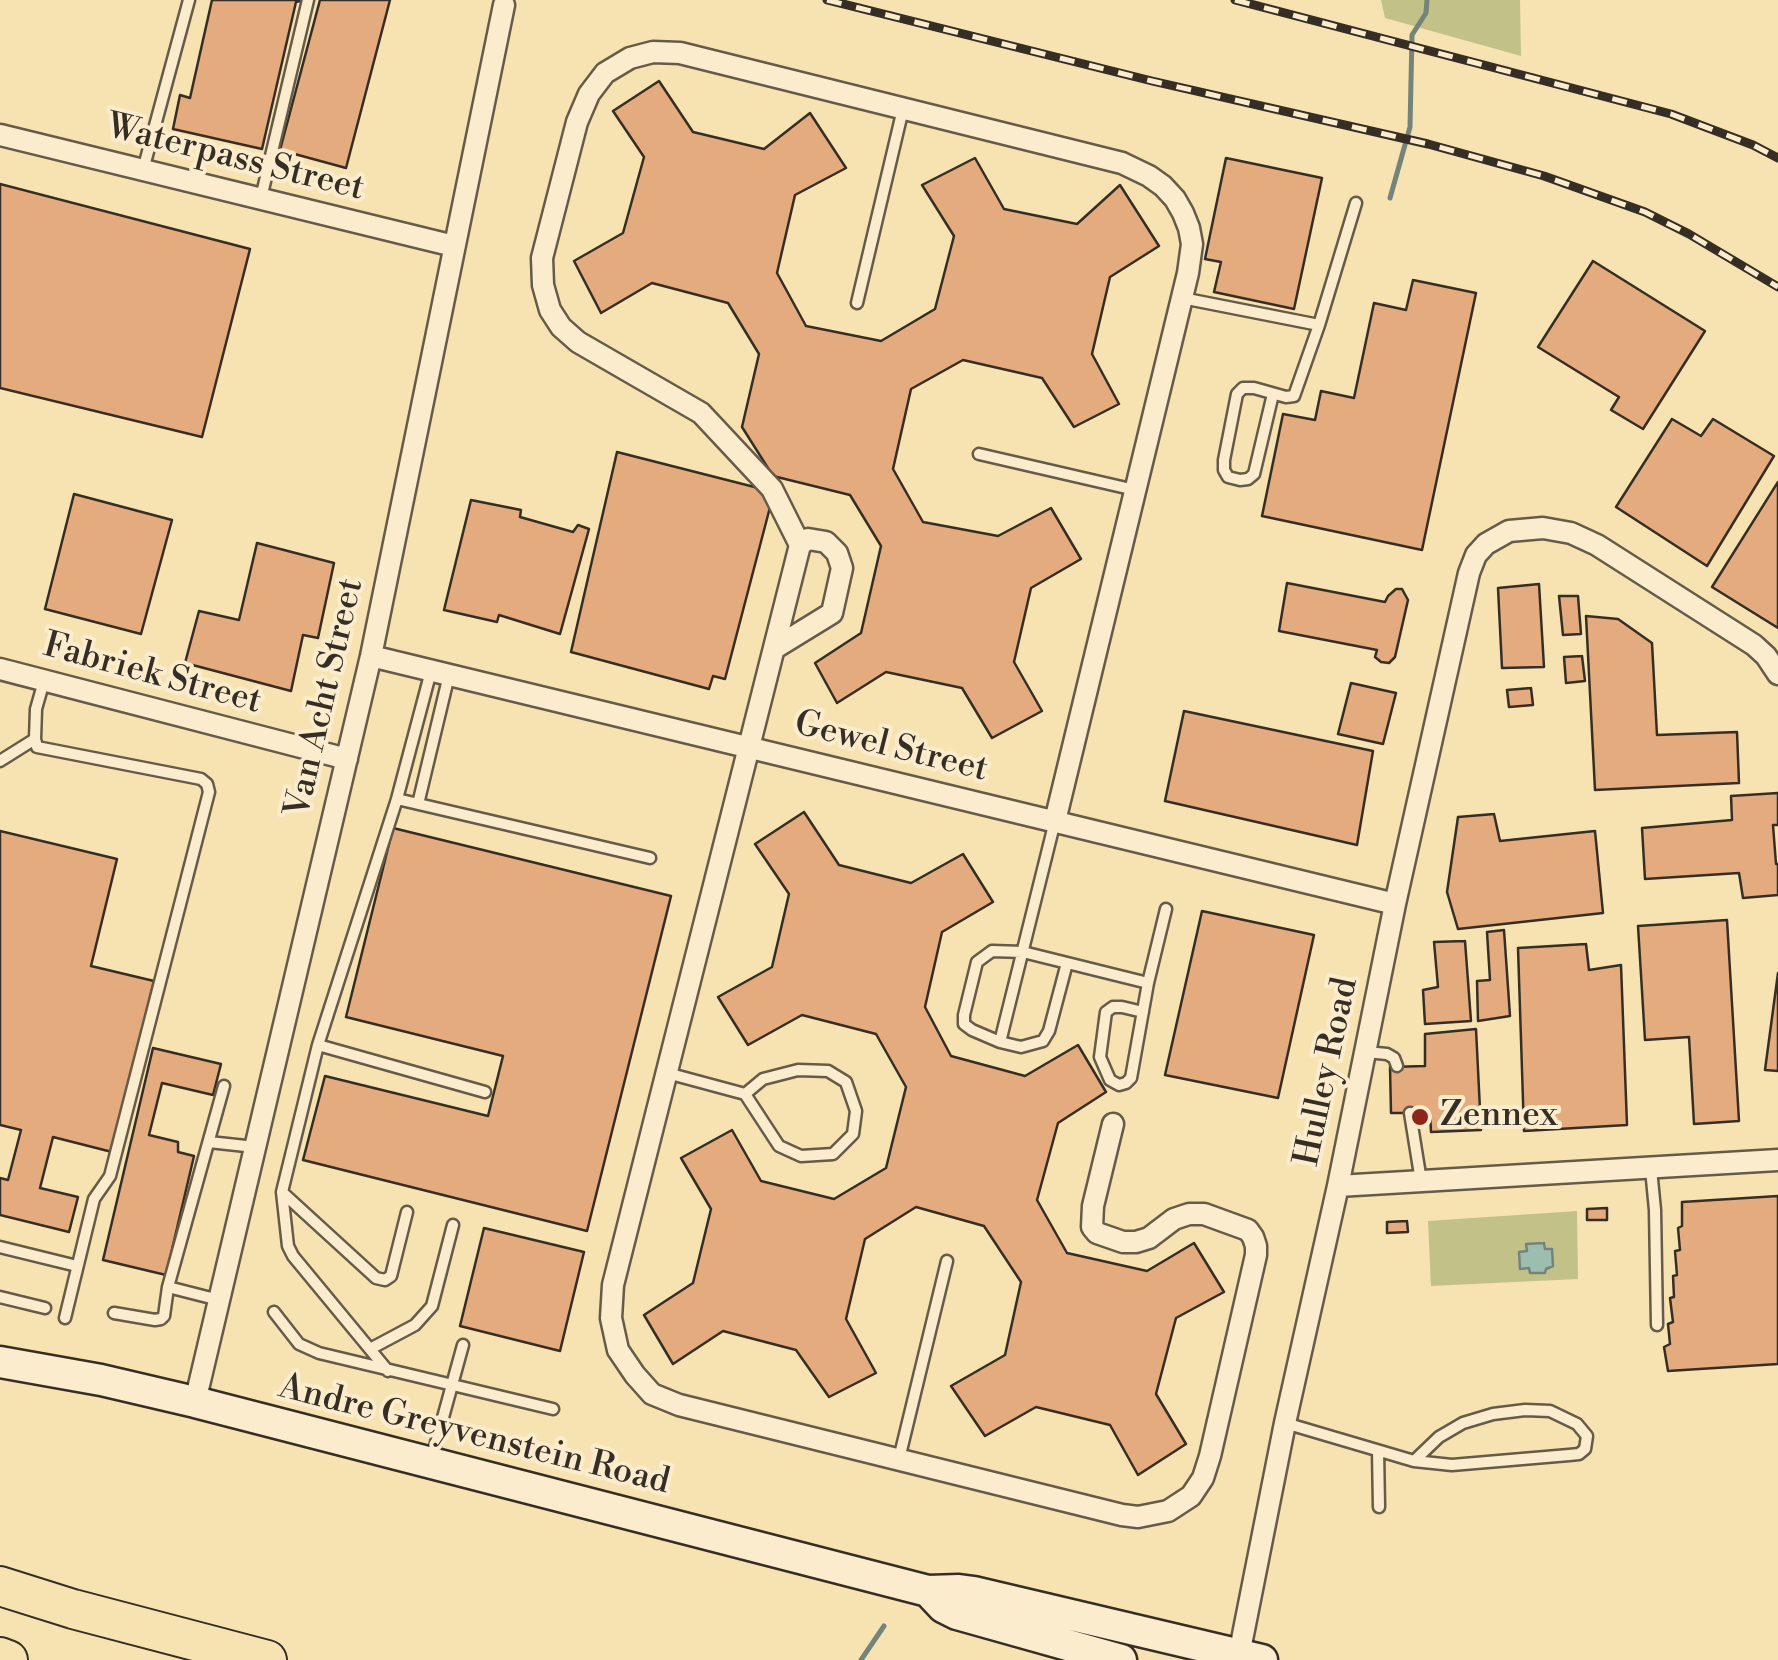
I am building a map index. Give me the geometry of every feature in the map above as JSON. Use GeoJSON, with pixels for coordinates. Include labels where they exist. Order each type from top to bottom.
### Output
{"type":"FeatureCollection","features":[{"type":"Feature","properties":{"kind":"highway"},"geometry":{"type":"LineString","coordinates":[[0,1586],[267,1660]]}},
{"type":"Feature","properties":{"kind":"highway"},"geometry":{"type":"LineString","coordinates":[[73,1608],[103,1625],[208,1660]]}},
{"type":"Feature","properties":{"kind":"highway"},"geometry":{"type":"LineString","coordinates":[[0,1658],[8,1660]]}},
{"type":"Feature","properties":{"kind":"main road","name":"Andre Greyvenstein Road"},"geometry":{"type":"LineString","coordinates":[[0,1362],[195,1402],[928,1591],[974,1592],[1246,1658]]}},
{"type":"Feature","properties":{"kind":"main road","name":"Andre Greyvenstein Road"},"geometry":{"type":"LineString","coordinates":[[928,1591],[943,1608],[957,1614],[1120,1660]]}},
{"type":"Feature","properties":{"kind":"street","name":"Van Acht Street"},"geometry":{"type":"LineString","coordinates":[[195,1402],[371,656],[504,4]]}},
{"type":"Feature","properties":{"kind":"street"},"geometry":{"type":"LineString","coordinates":[[800,545],[777,496],[701,413],[598,355],[561,327],[550,310],[542,258],[578,122],[589,94],[605,74],[630,58],[653,52],[680,53],[1122,163],[1149,176],[1175,199],[1189,228],[1191,258],[1055,821]]}},
{"type":"Feature","properties":{"kind":"street","name":"Waterpass Street"},"geometry":{"type":"LineString","coordinates":[[0,135],[454,246]]}},
{"type":"Feature","properties":{"kind":"street","name":"Hulley Road"},"geometry":{"type":"LineString","coordinates":[[1246,1658],[1285,1423],[1395,904],[1468,573],[1476,555],[1486,544],[1509,532],[1525,528],[1558,530],[1597,545],[1754,646],[1775,664]]}},
{"type":"Feature","properties":{"kind":"street"},"geometry":{"type":"LineString","coordinates":[[775,648],[828,617],[834,608],[842,568],[838,553],[826,542],[814,539],[800,545],[613,1285],[611,1318],[618,1350],[634,1376],[652,1394],[679,1406],[1122,1515],[1138,1517],[1168,1512],[1198,1487],[1210,1456],[1256,1246],[1248,1230],[1204,1214],[1174,1219],[1149,1238],[1136,1242],[1097,1234],[1092,1227],[1093,1206],[1113,1124]]}},
{"type":"Feature","properties":{"kind":"street","name":"Gewel Street"},"geometry":{"type":"LineString","coordinates":[[371,656],[1395,904]]}},
{"type":"Feature","properties":{"kind":"street","name":"Fabriek Street"},"geometry":{"type":"LineString","coordinates":[[0,669],[346,759]]}},
{"type":"Feature","properties":{"kind":"street"},"geometry":{"type":"LineString","coordinates":[[1338,1186],[1778,1160]]}},
{"type":"Feature","properties":{"kind":"lane"},"geometry":{"type":"LineString","coordinates":[[143,170],[189,0]]}},
{"type":"Feature","properties":{"kind":"lane"},"geometry":{"type":"LineString","coordinates":[[261,199],[308,0]]}},
{"type":"Feature","properties":{"kind":"lane"},"geometry":{"type":"LineString","coordinates":[[857,303],[902,110]]}},
{"type":"Feature","properties":{"kind":"lane"},"geometry":{"type":"LineString","coordinates":[[1273,394],[1254,474],[1240,480],[1228,477],[1224,460],[1237,394],[1243,388],[1254,388],[1286,398],[1294,396],[1356,203]]}},
{"type":"Feature","properties":{"kind":"lane"},"geometry":{"type":"LineString","coordinates":[[1182,298],[1319,325]]}},
{"type":"Feature","properties":{"kind":"lane"},"geometry":{"type":"LineString","coordinates":[[979,454],[1136,490]]}},
{"type":"Feature","properties":{"kind":"lane"},"geometry":{"type":"LineString","coordinates":[[388,1371],[293,1256],[288,1246],[282,1192],[318,1045],[440,673]]}},
{"type":"Feature","properties":{"kind":"lane"},"geometry":{"type":"LineString","coordinates":[[418,804],[440,673]]}},
{"type":"Feature","properties":{"kind":"lane"},"geometry":{"type":"LineString","coordinates":[[45,680],[36,709],[37,747],[201,780],[209,792],[110,1176],[94,1199],[65,1318]]}},
{"type":"Feature","properties":{"kind":"lane"},"geometry":{"type":"LineString","coordinates":[[0,761],[34,739]]}},
{"type":"Feature","properties":{"kind":"lane"},"geometry":{"type":"LineString","coordinates":[[397,799],[650,858]]}},
{"type":"Feature","properties":{"kind":"lane"},"geometry":{"type":"LineString","coordinates":[[1000,1042],[1055,821]]}},
{"type":"Feature","properties":{"kind":"lane"},"geometry":{"type":"LineString","coordinates":[[1143,1012],[1112,1006],[1106,1012],[1100,1057],[1110,1080],[1119,1085],[1131,1078],[1166,910]]}},
{"type":"Feature","properties":{"kind":"lane"},"geometry":{"type":"LineString","coordinates":[[1067,963],[1043,1041],[1021,1047],[1000,1042],[964,1024],[978,962],[992,951],[1023,952],[1148,983]]}},
{"type":"Feature","properties":{"kind":"lane"},"geometry":{"type":"LineString","coordinates":[[318,1045],[485,1092]]}},
{"type":"Feature","properties":{"kind":"lane"},"geometry":{"type":"LineString","coordinates":[[1365,1052],[1387,1054],[1397,1066]]}},
{"type":"Feature","properties":{"kind":"lane"},"geometry":{"type":"LineString","coordinates":[[668,1074],[745,1094],[779,1146],[801,1156],[833,1154],[853,1134],[856,1111],[846,1082],[828,1071],[798,1070],[764,1079],[745,1094]]}},
{"type":"Feature","properties":{"kind":"lane"},"geometry":{"type":"LineString","coordinates":[[114,1313],[161,1319],[164,1316],[168,1287],[224,1086]]}},
{"type":"Feature","properties":{"kind":"lane"},"geometry":{"type":"LineString","coordinates":[[1410,1112],[1421,1181]]}},
{"type":"Feature","properties":{"kind":"lane"},"geometry":{"type":"LineString","coordinates":[[209,1142],[255,1147]]}},
{"type":"Feature","properties":{"kind":"lane"},"geometry":{"type":"LineString","coordinates":[[1651,1169],[1657,1325]]}},
{"type":"Feature","properties":{"kind":"lane"},"geometry":{"type":"LineString","coordinates":[[282,1192],[376,1278],[385,1280],[391,1276],[407,1212]]}},
{"type":"Feature","properties":{"kind":"lane"},"geometry":{"type":"LineString","coordinates":[[370,1349],[415,1325],[432,1306],[453,1226]]}},
{"type":"Feature","properties":{"kind":"lane"},"geometry":{"type":"LineString","coordinates":[[0,1247],[77,1266]]}},
{"type":"Feature","properties":{"kind":"lane"},"geometry":{"type":"LineString","coordinates":[[899,1459],[948,1262]]}},
{"type":"Feature","properties":{"kind":"lane"},"geometry":{"type":"LineString","coordinates":[[168,1287],[219,1300]]}},
{"type":"Feature","properties":{"kind":"lane"},"geometry":{"type":"LineString","coordinates":[[0,1297],[45,1308]]}},
{"type":"Feature","properties":{"kind":"lane"},"geometry":{"type":"LineString","coordinates":[[274,1312],[299,1344],[319,1354],[553,1409]]}},
{"type":"Feature","properties":{"kind":"lane"},"geometry":{"type":"LineString","coordinates":[[431,1462],[464,1345]]}},
{"type":"Feature","properties":{"kind":"lane"},"geometry":{"type":"LineString","coordinates":[[1285,1423],[1414,1461],[1452,1464],[1579,1454],[1586,1449],[1587,1436],[1577,1424],[1550,1412],[1493,1414],[1439,1437],[1414,1461]]}},
{"type":"Feature","properties":{"kind":"lane"},"geometry":{"type":"LineString","coordinates":[[1378,1451],[1379,1507]]}},
{"type":"Feature","properties":{"kind":"green space"},"geometry":{"type":"Polygon","coordinates":[[[1381,0],[1520,0],[1521,56],[1385,18],[1381,0]]]}},
{"type":"Feature","properties":{"kind":"green space"},"geometry":{"type":"Polygon","coordinates":[[[1577,1211],[1578,1279],[1431,1286],[1428,1221],[1577,1211]]]}},
{"type":"Feature","properties":{"kind":"shaded area"},"geometry":{"type":"Polygon","coordinates":[[[1544,1243],[1545,1249],[1552,1249],[1553,1266],[1545,1273],[1520,1269],[1519,1252],[1527,1251],[1526,1244],[1544,1243]]]}},
{"type":"Feature","properties":{"kind":"building"},"geometry":{"type":"Polygon","coordinates":[[[212,0],[305,0],[296,2],[262,149],[173,129],[180,95],[190,98],[212,0]]]}},
{"type":"Feature","properties":{"kind":"building"},"geometry":{"type":"Polygon","coordinates":[[[320,0],[390,0],[346,168],[280,150],[320,0]]]}},
{"type":"Feature","properties":{"kind":"building"},"geometry":{"type":"Polygon","coordinates":[[[659,81],[693,132],[764,149],[810,113],[846,168],[795,195],[777,273],[806,326],[881,341],[935,309],[954,236],[922,185],[975,158],[1004,209],[1077,224],[1120,185],[1159,246],[1110,277],[1092,354],[1119,404],[1074,427],[1042,378],[963,360],[911,389],[893,469],[923,522],[998,536],[1051,508],[1081,559],[1031,588],[1014,662],[1042,711],[992,738],[962,688],[886,672],[837,703],[815,663],[861,633],[881,546],[850,495],[773,476],[742,427],[759,354],[728,303],[652,283],[601,313],[574,261],[623,233],[644,157],[613,111],[659,81]]]}},
{"type":"Feature","properties":{"kind":"building"},"geometry":{"type":"Polygon","coordinates":[[[1226,158],[1322,178],[1294,309],[1214,292],[1221,262],[1205,259],[1226,158]]]}},
{"type":"Feature","properties":{"kind":"building"},"geometry":{"type":"Polygon","coordinates":[[[0,184],[250,249],[202,437],[0,388],[0,184]]]}},
{"type":"Feature","properties":{"kind":"building"},"geometry":{"type":"Polygon","coordinates":[[[1593,261],[1705,331],[1643,429],[1611,410],[1619,397],[1538,347],[1593,261]]]}},
{"type":"Feature","properties":{"kind":"building"},"geometry":{"type":"Polygon","coordinates":[[[1413,280],[1476,293],[1422,550],[1262,516],[1283,414],[1315,420],[1321,391],[1354,398],[1374,303],[1406,310],[1413,280]]]}},
{"type":"Feature","properties":{"kind":"building"},"geometry":{"type":"Polygon","coordinates":[[[1672,419],[1701,436],[1713,419],[1774,456],[1707,566],[1616,507],[1672,419]]]}},
{"type":"Feature","properties":{"kind":"building"},"geometry":{"type":"Polygon","coordinates":[[[617,452],[774,492],[725,679],[713,676],[709,689],[571,652],[617,452]]]}},
{"type":"Feature","properties":{"kind":"building"},"geometry":{"type":"Polygon","coordinates":[[[1778,482],[1778,628],[1712,587],[1778,482]]]}},
{"type":"Feature","properties":{"kind":"building"},"geometry":{"type":"Polygon","coordinates":[[[74,494],[172,520],[141,634],[45,609],[74,494]]]}},
{"type":"Feature","properties":{"kind":"building"},"geometry":{"type":"Polygon","coordinates":[[[471,500],[521,510],[520,517],[573,532],[578,525],[589,529],[560,634],[499,615],[497,622],[444,610],[471,500]]]}},
{"type":"Feature","properties":{"kind":"building"},"geometry":{"type":"Polygon","coordinates":[[[257,543],[334,563],[318,638],[303,635],[291,691],[185,663],[199,611],[239,620],[257,543]]]}},
{"type":"Feature","properties":{"kind":"building"},"geometry":{"type":"Polygon","coordinates":[[[1287,583],[1385,602],[1396,589],[1402,589],[1408,600],[1395,657],[1389,663],[1381,662],[1375,657],[1377,650],[1279,631],[1287,583]]]}},
{"type":"Feature","properties":{"kind":"building"},"geometry":{"type":"Polygon","coordinates":[[[1539,584],[1544,667],[1502,668],[1498,588],[1539,584]]]}},
{"type":"Feature","properties":{"kind":"building"},"geometry":{"type":"Polygon","coordinates":[[[1559,596],[1578,596],[1581,634],[1563,635],[1559,596]]]}},
{"type":"Feature","properties":{"kind":"building"},"geometry":{"type":"Polygon","coordinates":[[[1586,616],[1618,619],[1652,643],[1657,735],[1737,732],[1739,783],[1595,790],[1586,616]]]}},
{"type":"Feature","properties":{"kind":"building"},"geometry":{"type":"Polygon","coordinates":[[[1582,656],[1585,681],[1566,683],[1564,657],[1582,656]]]}},
{"type":"Feature","properties":{"kind":"building"},"geometry":{"type":"Polygon","coordinates":[[[1351,683],[1396,693],[1383,744],[1338,734],[1351,683]]]}},
{"type":"Feature","properties":{"kind":"building"},"geometry":{"type":"Polygon","coordinates":[[[1531,688],[1533,705],[1509,707],[1507,690],[1531,688]]]}},
{"type":"Feature","properties":{"kind":"building"},"geometry":{"type":"Polygon","coordinates":[[[1184,711],[1373,751],[1357,845],[1165,801],[1184,711]]]}},
{"type":"Feature","properties":{"kind":"building"},"geometry":{"type":"Polygon","coordinates":[[[1778,793],[1778,825],[1773,825],[1778,895],[1743,898],[1739,873],[1645,879],[1642,828],[1732,820],[1731,796],[1778,793]]]}},
{"type":"Feature","properties":{"kind":"building"},"geometry":{"type":"Polygon","coordinates":[[[804,812],[839,865],[911,883],[963,854],[993,902],[942,932],[925,1007],[951,1056],[1025,1076],[1078,1045],[1106,1092],[1058,1123],[1037,1200],[1067,1253],[1147,1271],[1194,1243],[1224,1292],[1176,1318],[1156,1394],[1186,1444],[1138,1475],[1110,1425],[1036,1407],[985,1436],[951,1386],[1005,1355],[1021,1282],[984,1226],[916,1207],[865,1239],[846,1319],[876,1373],[829,1397],[796,1350],[723,1331],[673,1364],[644,1315],[693,1283],[711,1209],[681,1158],[732,1130],[761,1181],[834,1199],[886,1168],[906,1087],[876,1034],[802,1015],[748,1045],[718,997],[772,967],[789,894],[755,844],[804,812]]]}},
{"type":"Feature","properties":{"kind":"building"},"geometry":{"type":"Polygon","coordinates":[[[1494,814],[1500,841],[1595,831],[1603,913],[1458,929],[1447,892],[1458,817],[1494,814]]]}},
{"type":"Feature","properties":{"kind":"building"},"geometry":{"type":"Polygon","coordinates":[[[393,828],[671,896],[587,1231],[303,1160],[325,1076],[488,1116],[503,1056],[346,1017],[393,828]]]}},
{"type":"Feature","properties":{"kind":"building"},"geometry":{"type":"Polygon","coordinates":[[[0,831],[117,859],[91,966],[154,981],[112,1152],[53,1137],[40,1188],[78,1197],[69,1232],[0,1215],[0,1178],[8,1180],[21,1130],[0,1125],[0,831]]]}},
{"type":"Feature","properties":{"kind":"building"},"geometry":{"type":"Polygon","coordinates":[[[1202,911],[1314,935],[1278,1098],[1165,1075],[1202,911]]]}},
{"type":"Feature","properties":{"kind":"building"},"geometry":{"type":"Polygon","coordinates":[[[1727,920],[1739,1121],[1694,1124],[1689,1037],[1645,1040],[1638,926],[1727,920]]]}},
{"type":"Feature","properties":{"kind":"building"},"geometry":{"type":"Polygon","coordinates":[[[1504,930],[1510,1016],[1478,1021],[1477,981],[1490,980],[1487,932],[1504,930]]]}},
{"type":"Feature","properties":{"kind":"building"},"geometry":{"type":"Polygon","coordinates":[[[1465,941],[1471,1021],[1425,1024],[1423,990],[1438,987],[1434,942],[1465,941]]]}},
{"type":"Feature","properties":{"kind":"building"},"geometry":{"type":"Polygon","coordinates":[[[1586,944],[1589,970],[1621,965],[1627,1125],[1524,1131],[1518,948],[1586,944]]]}},
{"type":"Feature","properties":{"kind":"building"},"geometry":{"type":"Polygon","coordinates":[[[1778,973],[1778,1071],[1765,1070],[1778,973]]]}},
{"type":"Feature","properties":{"kind":"building"},"geometry":{"type":"Polygon","coordinates":[[[1476,1029],[1481,1130],[1431,1132],[1430,1113],[1391,1113],[1390,1067],[1425,1066],[1425,1034],[1476,1029]]]}},
{"type":"Feature","properties":{"kind":"building"},"geometry":{"type":"Polygon","coordinates":[[[153,1048],[221,1064],[213,1095],[162,1083],[149,1135],[178,1142],[178,1152],[194,1156],[166,1275],[103,1260],[153,1048]]]}},
{"type":"Feature","properties":{"kind":"building"},"geometry":{"type":"Polygon","coordinates":[[[1778,1196],[1778,1364],[1668,1371],[1664,1347],[1670,1344],[1668,1324],[1673,1322],[1670,1298],[1674,1297],[1673,1276],[1677,1275],[1675,1251],[1680,1250],[1682,1202],[1778,1196]]]}},
{"type":"Feature","properties":{"kind":"building"},"geometry":{"type":"Polygon","coordinates":[[[1607,1208],[1607,1220],[1587,1220],[1587,1209],[1607,1208]]]}},
{"type":"Feature","properties":{"kind":"building"},"geometry":{"type":"Polygon","coordinates":[[[1407,1221],[1408,1232],[1387,1233],[1387,1222],[1407,1221]]]}},
{"type":"Feature","properties":{"kind":"building"},"geometry":{"type":"Polygon","coordinates":[[[484,1228],[584,1252],[560,1351],[460,1326],[484,1228]]]}},
{"type":"Feature","properties":{"kind":"waterway"},"geometry":{"type":"LineString","coordinates":[[1390,198],[1410,127],[1412,35],[1426,13],[1427,0]]}},
{"type":"Feature","properties":{"kind":"waterway"},"geometry":{"type":"LineString","coordinates":[[861,1660],[884,1626]]}},
{"type":"Feature","properties":{"kind":"railway"},"geometry":{"type":"LineString","coordinates":[[827,0],[1152,81],[1428,144],[1544,176],[1645,212],[1778,287]]}},
{"type":"Feature","properties":{"kind":"railway"},"geometry":{"type":"LineString","coordinates":[[1235,0],[1671,114],[1778,158]]}},
{"type":"Feature","properties":{"kind":"place","name":"Zennex"},"geometry":{"type":"Point","coordinates":[1420,1117]}}]}
